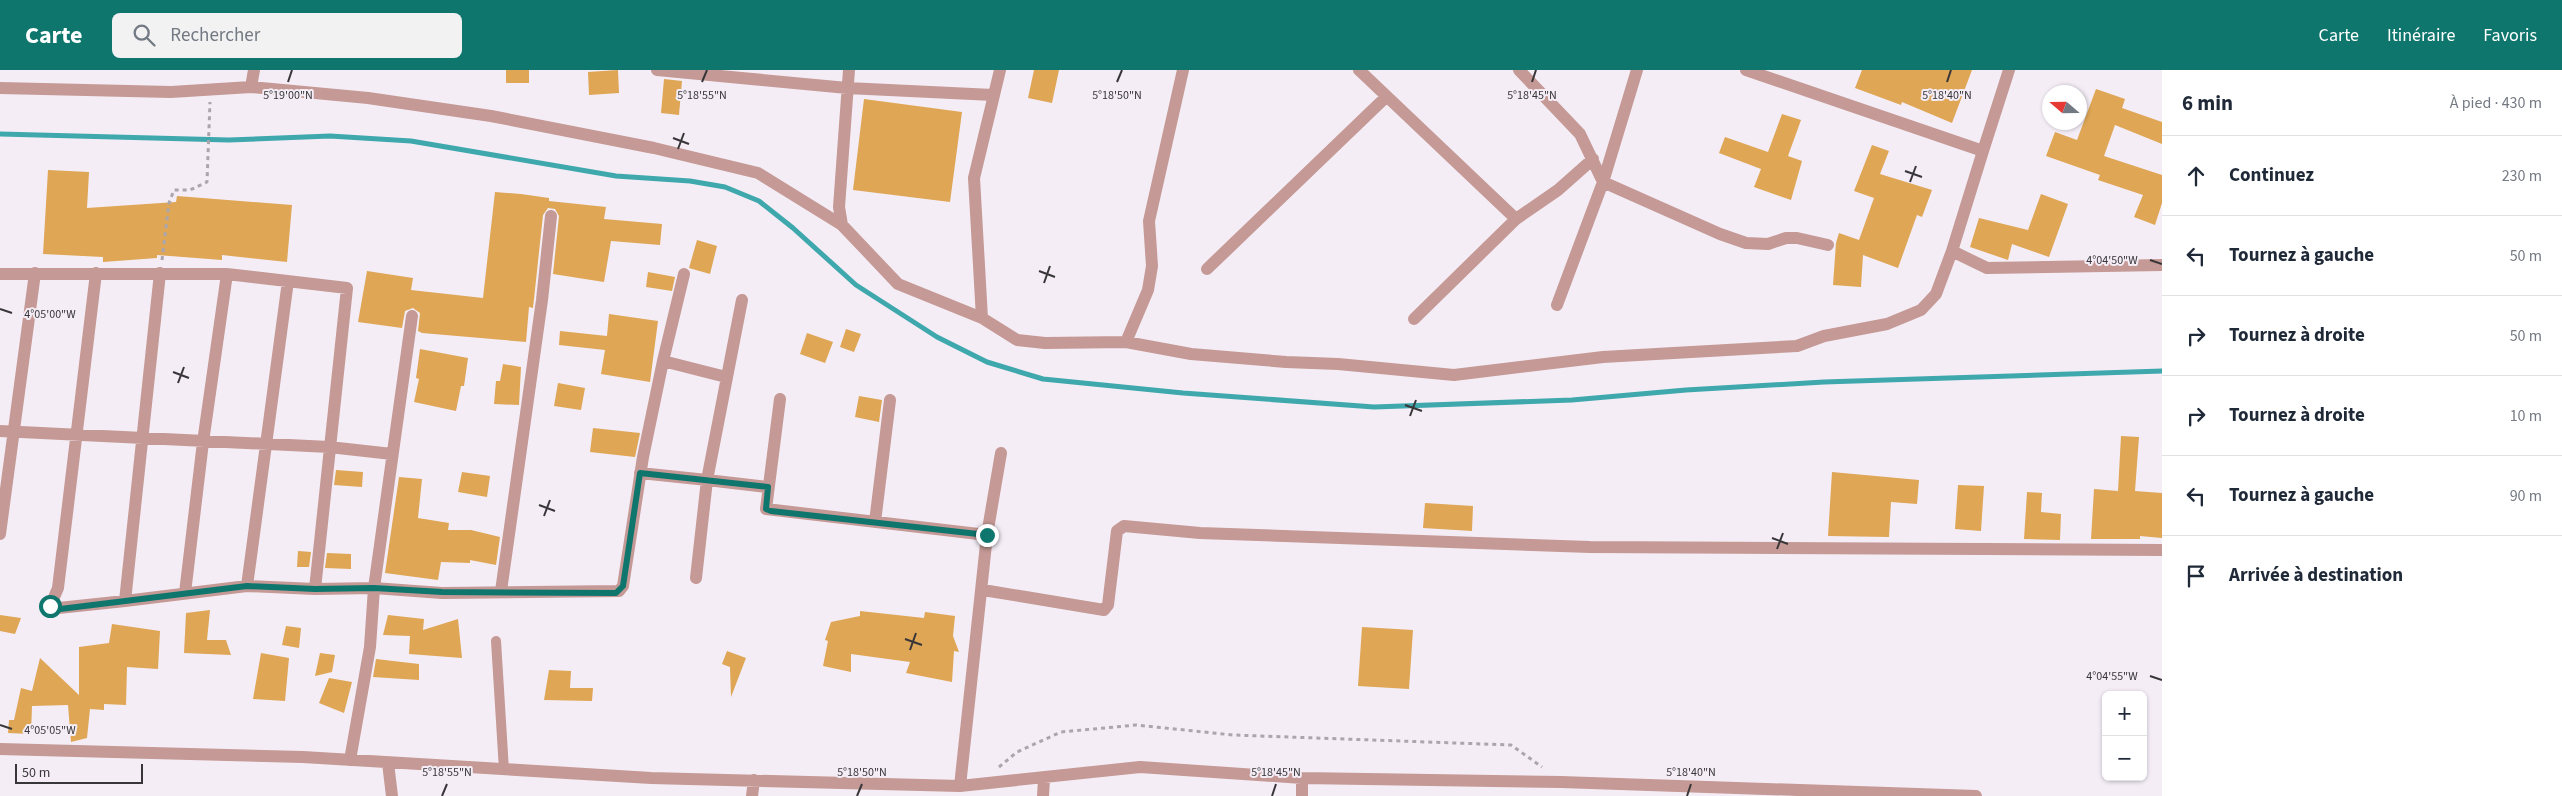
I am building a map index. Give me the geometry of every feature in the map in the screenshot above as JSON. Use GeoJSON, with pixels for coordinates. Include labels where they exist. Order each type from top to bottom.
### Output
{"type":"FeatureCollection","features":[{"type":"Feature","properties":{"kind":"street"},"geometry":{"type":"LineString","coordinates":[[251,87],[254,70]]}},
{"type":"Feature","properties":{"kind":"street"},"geometry":{"type":"LineString","coordinates":[[657,70],[847,88],[993,95]]}},
{"type":"Feature","properties":{"kind":"street"},"geometry":{"type":"LineString","coordinates":[[842,225],[839,207],[849,70]]}},
{"type":"Feature","properties":{"kind":"street"},"geometry":{"type":"LineString","coordinates":[[982,318],[974,178],[1000,70]]}},
{"type":"Feature","properties":{"kind":"street"},"geometry":{"type":"LineString","coordinates":[[1126,342],[1148,290],[1152,266],[1149,221],[1183,70]]}},
{"type":"Feature","properties":{"kind":"street"},"geometry":{"type":"LineString","coordinates":[[1359,70],[1386,98],[1516,218]]}},
{"type":"Feature","properties":{"kind":"street"},"geometry":{"type":"LineString","coordinates":[[1519,70],[1580,134],[1603,182],[1720,234],[1746,243],[1768,244],[1786,238],[1797,238],[1828,245]]}},
{"type":"Feature","properties":{"kind":"street"},"geometry":{"type":"LineString","coordinates":[[1557,305],[1603,182],[1637,70]]}},
{"type":"Feature","properties":{"kind":"street"},"geometry":{"type":"LineString","coordinates":[[1746,70],[1983,151]]}},
{"type":"Feature","properties":{"kind":"street"},"geometry":{"type":"LineString","coordinates":[[0,88],[171,92],[251,87],[368,98],[491,116],[654,148],[758,173],[842,225],[898,284],[982,318],[1017,340],[1045,343],[1126,342],[1191,354],[1286,362],[1338,364],[1454,375],[1603,357],[1797,346],[1824,336],[1887,324],[1921,310],[1936,294],[1952,251],[2008,70]]}},
{"type":"Feature","properties":{"kind":"street"},"geometry":{"type":"LineString","coordinates":[[1207,269],[1386,98]]}},
{"type":"Feature","properties":{"kind":"street"},"geometry":{"type":"LineString","coordinates":[[1414,319],[1516,218],[1558,190],[1592,159]]}},
{"type":"Feature","properties":{"kind":"street"},"geometry":{"type":"LineString","coordinates":[[501,591],[542,300],[551,216]]}},
{"type":"Feature","properties":{"kind":"street"},"geometry":{"type":"LineString","coordinates":[[1952,251],[1987,268],[2162,265]]}},
{"type":"Feature","properties":{"kind":"street"},"geometry":{"type":"LineString","coordinates":[[96,272],[58,588],[50,609],[247,586],[315,589],[374,588],[442,592],[619,591],[623,586],[640,473],[663,361],[684,274]]}},
{"type":"Feature","properties":{"kind":"street"},"geometry":{"type":"LineString","coordinates":[[0,274],[96,272],[227,274],[347,288],[315,589]]}},
{"type":"Feature","properties":{"kind":"street"},"geometry":{"type":"LineString","coordinates":[[0,534],[35,273]]}},
{"type":"Feature","properties":{"kind":"street"},"geometry":{"type":"LineString","coordinates":[[125,601],[160,273]]}},
{"type":"Feature","properties":{"kind":"street"},"geometry":{"type":"LineString","coordinates":[[185,593],[203,442],[227,274]]}},
{"type":"Feature","properties":{"kind":"street"},"geometry":{"type":"LineString","coordinates":[[247,586],[288,281]]}},
{"type":"Feature","properties":{"kind":"street"},"geometry":{"type":"LineString","coordinates":[[696,578],[707,480],[742,300]]}},
{"type":"Feature","properties":{"kind":"street"},"geometry":{"type":"LineString","coordinates":[[350,760],[370,647],[374,588],[412,316]]}},
{"type":"Feature","properties":{"kind":"street"},"geometry":{"type":"LineString","coordinates":[[663,361],[726,377]]}},
{"type":"Feature","properties":{"kind":"street"},"geometry":{"type":"LineString","coordinates":[[780,399],[766,509],[987,535]]}},
{"type":"Feature","properties":{"kind":"street"},"geometry":{"type":"LineString","coordinates":[[875,522],[890,400]]}},
{"type":"Feature","properties":{"kind":"street"},"geometry":{"type":"LineString","coordinates":[[0,431],[330,447],[392,454]]}},
{"type":"Feature","properties":{"kind":"street"},"geometry":{"type":"LineString","coordinates":[[960,786],[983,590],[987,535],[1001,453]]}},
{"type":"Feature","properties":{"kind":"street"},"geometry":{"type":"LineString","coordinates":[[640,473],[768,487]]}},
{"type":"Feature","properties":{"kind":"street"},"geometry":{"type":"LineString","coordinates":[[983,590],[1104,610],[1108,605],[1117,531],[1124,526],[1200,533],[1590,547],[2162,550]]}},
{"type":"Feature","properties":{"kind":"street"},"geometry":{"type":"LineString","coordinates":[[0,749],[303,757],[651,778],[960,786],[1140,767],[1302,778],[1561,782],[1596,790],[1976,796]]}},
{"type":"Feature","properties":{"kind":"street"},"geometry":{"type":"LineString","coordinates":[[388,763],[392,796]]}},
{"type":"Feature","properties":{"kind":"street"},"geometry":{"type":"LineString","coordinates":[[1043,796],[1044,778]]}},
{"type":"Feature","properties":{"kind":"street"},"geometry":{"type":"LineString","coordinates":[[1302,778],[1302,796]]}},
{"type":"Feature","properties":{"kind":"street"},"geometry":{"type":"LineString","coordinates":[[752,796],[754,780]]}},
{"type":"Feature","properties":{"kind":"lane"},"geometry":{"type":"LineString","coordinates":[[496,641],[504,770]]}},
{"type":"Feature","properties":{"kind":"path"},"geometry":{"type":"LineString","coordinates":[[160,273],[170,203],[174,190],[190,190],[207,182],[209,122]]}},
{"type":"Feature","properties":{"kind":"path"},"geometry":{"type":"LineString","coordinates":[[996,769],[1017,752],[1061,732],[1136,725],[1233,735],[1511,745],[1561,782]]}},
{"type":"Feature","properties":{"kind":"building"},"geometry":{"type":"Polygon","coordinates":[[[506,70],[529,70],[529,83],[506,83],[506,70]]]}},
{"type":"Feature","properties":{"kind":"building"},"geometry":{"type":"Polygon","coordinates":[[[618,70],[619,93],[589,95],[588,72],[618,70]]]}},
{"type":"Feature","properties":{"kind":"building"},"geometry":{"type":"Polygon","coordinates":[[[1034,70],[1059,70],[1052,103],[1028,98],[1034,70]]]}},
{"type":"Feature","properties":{"kind":"building"},"geometry":{"type":"Polygon","coordinates":[[[1862,70],[1972,70],[1952,123],[1902,102],[1901,105],[1855,88],[1862,70]]]}},
{"type":"Feature","properties":{"kind":"building"},"geometry":{"type":"Polygon","coordinates":[[[664,79],[682,81],[679,115],[661,113],[664,79]]]}},
{"type":"Feature","properties":{"kind":"building"},"geometry":{"type":"Polygon","coordinates":[[[2096,89],[2125,99],[2122,108],[2162,122],[2162,144],[2115,125],[2104,156],[2162,175],[2162,203],[2155,225],[2134,217],[2143,195],[2098,180],[2100,175],[2046,156],[2055,132],[2077,140],[2081,130],[2087,130],[2087,113],[2096,89]]]}},
{"type":"Feature","properties":{"kind":"building"},"geometry":{"type":"Polygon","coordinates":[[[864,99],[962,112],[950,202],[853,190],[864,99]]]}},
{"type":"Feature","properties":{"kind":"building"},"geometry":{"type":"Polygon","coordinates":[[[1782,114],[1801,120],[1788,156],[1802,161],[1791,200],[1754,187],[1761,169],[1719,153],[1725,137],[1768,152],[1782,114]]]}},
{"type":"Feature","properties":{"kind":"building"},"geometry":{"type":"Polygon","coordinates":[[[1872,145],[1889,151],[1880,174],[1932,190],[1922,217],[1917,215],[1898,268],[1863,255],[1861,287],[1833,285],[1836,243],[1839,233],[1859,240],[1874,198],[1854,191],[1872,145]]]}},
{"type":"Feature","properties":{"kind":"building"},"geometry":{"type":"Polygon","coordinates":[[[48,170],[89,172],[87,208],[176,202],[177,196],[292,205],[287,262],[222,255],[222,260],[157,255],[157,258],[103,262],[103,257],[43,254],[48,170]]]}},
{"type":"Feature","properties":{"kind":"building"},"geometry":{"type":"Polygon","coordinates":[[[495,192],[549,198],[549,201],[606,207],[604,219],[662,224],[660,245],[611,241],[604,282],[553,274],[559,216],[555,209],[548,208],[543,215],[533,308],[529,307],[526,342],[422,333],[418,331],[420,313],[413,308],[405,311],[402,328],[358,322],[367,271],[413,278],[411,290],[483,298],[495,192]]]}},
{"type":"Feature","properties":{"kind":"building"},"geometry":{"type":"Polygon","coordinates":[[[2041,194],[2068,204],[2049,257],[2012,244],[2008,260],[1970,247],[1979,218],[2028,230],[2041,194]]]}},
{"type":"Feature","properties":{"kind":"building"},"geometry":{"type":"Polygon","coordinates":[[[697,240],[717,246],[710,274],[689,268],[697,240]]]}},
{"type":"Feature","properties":{"kind":"building"},"geometry":{"type":"Polygon","coordinates":[[[648,272],[675,277],[672,291],[646,287],[648,272]]]}},
{"type":"Feature","properties":{"kind":"building"},"geometry":{"type":"Polygon","coordinates":[[[609,314],[658,321],[650,382],[601,374],[605,350],[559,345],[560,331],[607,336],[609,314]]]}},
{"type":"Feature","properties":{"kind":"building"},"geometry":{"type":"Polygon","coordinates":[[[846,329],[861,334],[854,352],[840,347],[846,329]]]}},
{"type":"Feature","properties":{"kind":"building"},"geometry":{"type":"Polygon","coordinates":[[[807,333],[833,342],[825,363],[800,354],[807,333]]]}},
{"type":"Feature","properties":{"kind":"building"},"geometry":{"type":"Polygon","coordinates":[[[420,349],[468,358],[464,386],[461,386],[456,411],[414,402],[419,379],[416,378],[420,349]]]}},
{"type":"Feature","properties":{"kind":"building"},"geometry":{"type":"Polygon","coordinates":[[[503,364],[521,367],[519,405],[494,404],[496,381],[500,381],[503,364]]]}},
{"type":"Feature","properties":{"kind":"building"},"geometry":{"type":"Polygon","coordinates":[[[558,383],[585,388],[581,410],[554,406],[558,383]]]}},
{"type":"Feature","properties":{"kind":"building"},"geometry":{"type":"Polygon","coordinates":[[[859,396],[882,400],[879,422],[855,417],[859,396]]]}},
{"type":"Feature","properties":{"kind":"building"},"geometry":{"type":"Polygon","coordinates":[[[593,428],[640,433],[635,457],[590,452],[593,428]]]}},
{"type":"Feature","properties":{"kind":"building"},"geometry":{"type":"Polygon","coordinates":[[[2121,436],[2139,437],[2135,491],[2162,493],[2162,538],[2140,536],[2140,539],[2091,539],[2094,489],[2118,491],[2121,436]]]}},
{"type":"Feature","properties":{"kind":"building"},"geometry":{"type":"Polygon","coordinates":[[[336,470],[363,472],[362,487],[334,485],[336,470]]]}},
{"type":"Feature","properties":{"kind":"building"},"geometry":{"type":"Polygon","coordinates":[[[462,472],[490,476],[487,497],[458,492],[462,472]]]}},
{"type":"Feature","properties":{"kind":"building"},"geometry":{"type":"Polygon","coordinates":[[[1832,472],[1919,480],[1917,504],[1891,502],[1889,537],[1828,536],[1832,472]]]}},
{"type":"Feature","properties":{"kind":"building"},"geometry":{"type":"Polygon","coordinates":[[[399,477],[422,479],[418,518],[449,523],[448,530],[471,530],[500,537],[496,565],[470,560],[470,563],[441,562],[438,580],[385,573],[399,477]]]}},
{"type":"Feature","properties":{"kind":"building"},"geometry":{"type":"Polygon","coordinates":[[[1958,485],[1984,486],[1981,531],[1955,529],[1958,485]]]}},
{"type":"Feature","properties":{"kind":"building"},"geometry":{"type":"Polygon","coordinates":[[[2027,492],[2042,493],[2041,512],[2061,514],[2060,540],[2024,539],[2027,492]]]}},
{"type":"Feature","properties":{"kind":"building"},"geometry":{"type":"Polygon","coordinates":[[[1425,503],[1473,506],[1472,531],[1423,528],[1425,503]]]}},
{"type":"Feature","properties":{"kind":"building"},"geometry":{"type":"Polygon","coordinates":[[[298,551],[311,552],[309,567],[297,567],[298,551]]]}},
{"type":"Feature","properties":{"kind":"building"},"geometry":{"type":"Polygon","coordinates":[[[327,553],[351,554],[351,569],[325,568],[327,553]]]}},
{"type":"Feature","properties":{"kind":"building"},"geometry":{"type":"Polygon","coordinates":[[[210,610],[207,640],[226,640],[231,655],[184,653],[186,613],[210,610]]]}},
{"type":"Feature","properties":{"kind":"building"},"geometry":{"type":"Polygon","coordinates":[[[860,611],[924,618],[925,612],[955,616],[953,636],[959,652],[954,651],[952,682],[906,673],[910,662],[851,654],[851,672],[823,666],[828,641],[825,640],[831,622],[860,616],[860,611]]]}},
{"type":"Feature","properties":{"kind":"building"},"geometry":{"type":"Polygon","coordinates":[[[0,615],[21,618],[15,634],[0,631],[0,615]]]}},
{"type":"Feature","properties":{"kind":"building"},"geometry":{"type":"Polygon","coordinates":[[[388,615],[424,619],[423,630],[458,619],[462,658],[409,654],[410,636],[383,635],[388,615]]]}},
{"type":"Feature","properties":{"kind":"building"},"geometry":{"type":"Polygon","coordinates":[[[112,624],[160,631],[158,669],[127,667],[126,705],[104,704],[104,710],[90,709],[87,738],[71,742],[68,705],[32,706],[31,734],[8,733],[9,720],[14,720],[21,688],[32,691],[40,658],[79,695],[79,647],[109,643],[112,624]]]}},
{"type":"Feature","properties":{"kind":"building"},"geometry":{"type":"Polygon","coordinates":[[[286,626],[301,628],[299,648],[282,645],[286,626]]]}},
{"type":"Feature","properties":{"kind":"building"},"geometry":{"type":"Polygon","coordinates":[[[1362,627],[1413,630],[1409,689],[1358,686],[1362,627]]]}},
{"type":"Feature","properties":{"kind":"building"},"geometry":{"type":"Polygon","coordinates":[[[727,651],[746,658],[731,697],[730,667],[722,664],[727,651]]]}},
{"type":"Feature","properties":{"kind":"building"},"geometry":{"type":"Polygon","coordinates":[[[261,653],[289,658],[285,701],[253,699],[261,653]]]}},
{"type":"Feature","properties":{"kind":"building"},"geometry":{"type":"Polygon","coordinates":[[[320,653],[335,655],[332,672],[315,676],[320,653]]]}},
{"type":"Feature","properties":{"kind":"building"},"geometry":{"type":"Polygon","coordinates":[[[376,659],[419,664],[419,680],[373,677],[376,659]]]}},
{"type":"Feature","properties":{"kind":"building"},"geometry":{"type":"Polygon","coordinates":[[[549,670],[571,671],[570,688],[593,688],[592,701],[544,700],[549,670]]]}},
{"type":"Feature","properties":{"kind":"building"},"geometry":{"type":"Polygon","coordinates":[[[329,678],[352,682],[344,713],[319,703],[329,678]]]}},
{"type":"Feature","properties":{"kind":"waterway"},"geometry":{"type":"LineString","coordinates":[[0,134],[229,140],[330,136],[411,141],[616,176],[690,181],[725,187],[759,201],[793,228],[856,285],[937,337],[987,362],[1043,379],[1183,393],[1374,407],[1572,400],[1686,390],[1824,382],[2162,371]]}},
{"type":"Feature","properties":{"kind":"route"},"geometry":{"type":"LineString","coordinates":[[50,606],[52,610],[247,586],[315,589],[374,588],[442,592],[616,593],[623,586],[640,473],[768,487],[766,509],[771,511],[987,535]]}}]}
